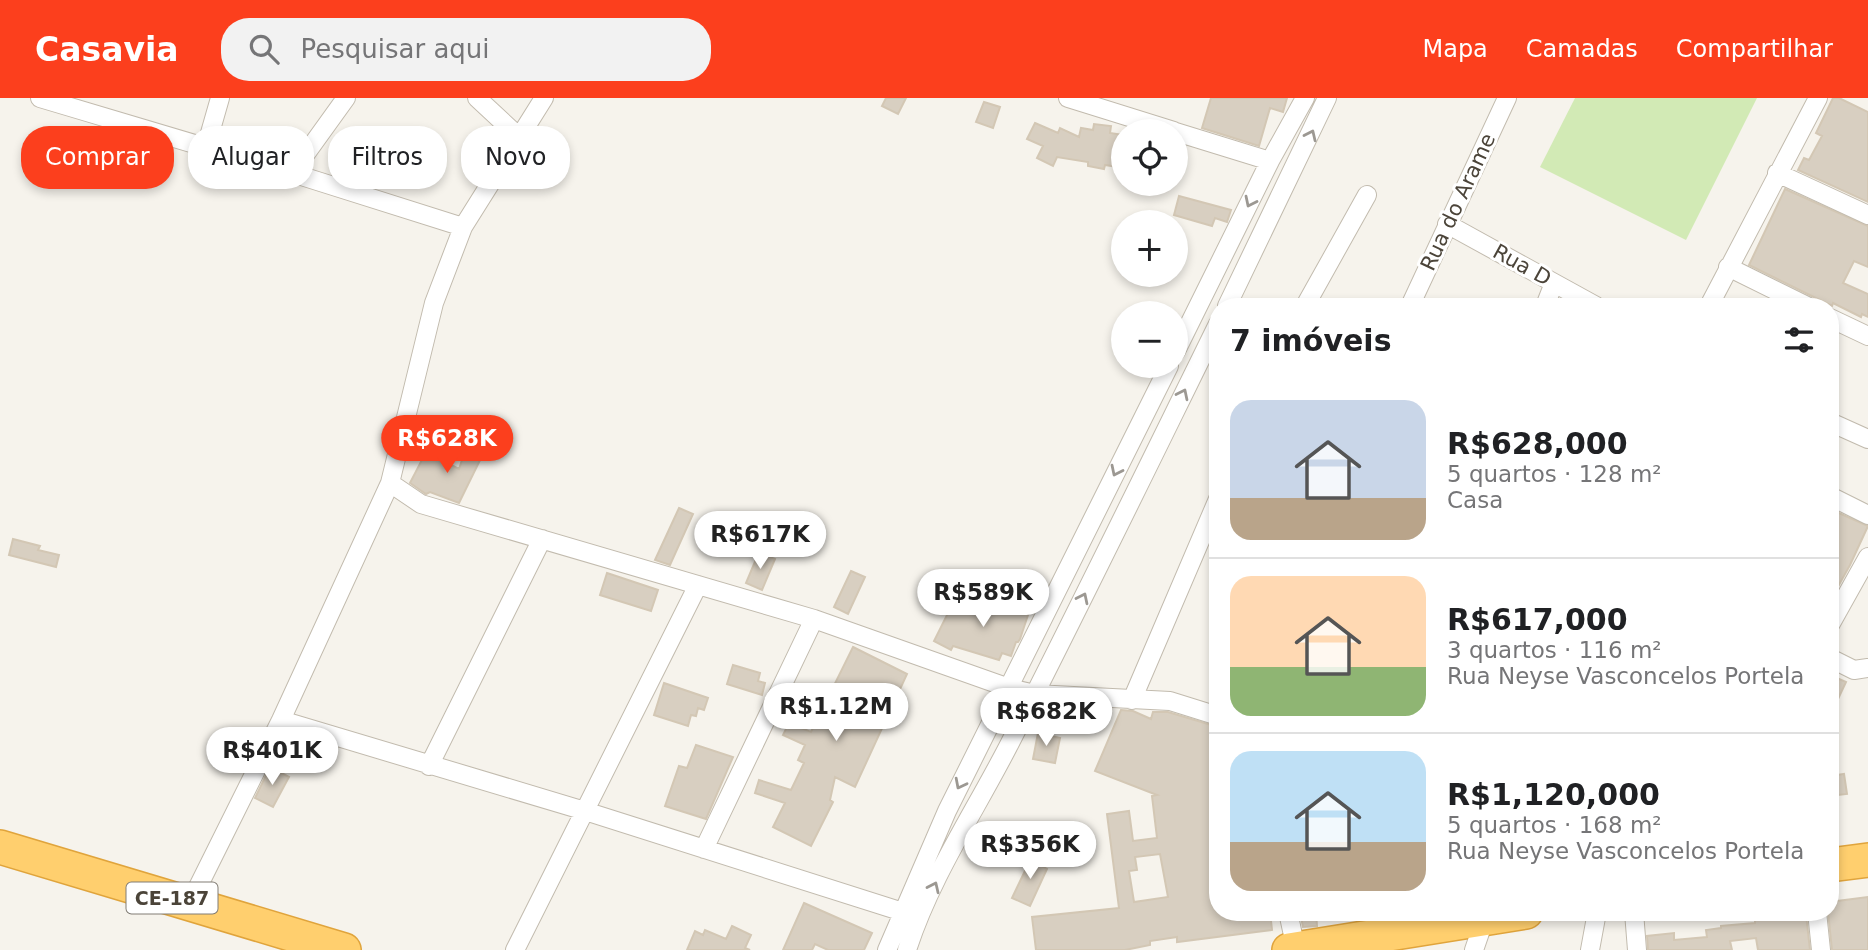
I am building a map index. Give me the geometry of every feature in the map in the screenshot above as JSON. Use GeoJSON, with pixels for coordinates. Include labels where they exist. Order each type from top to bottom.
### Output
{"type":"FeatureCollection","features":[{"type":"Feature","properties":{"kind":"highway","name":"CE-187"},"geometry":{"type":"LineString","coordinates":[[0,846],[344,950]]}},
{"type":"Feature","properties":{"kind":"highway"},"geometry":{"type":"LineString","coordinates":[[1839,864],[1868,860]]}},
{"type":"Feature","properties":{"kind":"highway"},"geometry":{"type":"LineString","coordinates":[[1292,949],[1401,923],[1435,921]]}},
{"type":"Feature","properties":{"kind":"street"},"geometry":{"type":"LineString","coordinates":[[40,98],[188,143]]}},
{"type":"Feature","properties":{"kind":"street"},"geometry":{"type":"LineString","coordinates":[[212,126],[220,98]]}},
{"type":"Feature","properties":{"kind":"street"},"geometry":{"type":"LineString","coordinates":[[314,142],[346,98]]}},
{"type":"Feature","properties":{"kind":"street"},"geometry":{"type":"LineString","coordinates":[[477,98],[507,126]]}},
{"type":"Feature","properties":{"kind":"street"},"geometry":{"type":"LineString","coordinates":[[526,126],[544,98]]}},
{"type":"Feature","properties":{"kind":"street"},"geometry":{"type":"LineString","coordinates":[[1068,98],[1118,105],[1148,119]]}},
{"type":"Feature","properties":{"kind":"street"},"geometry":{"type":"LineString","coordinates":[[1188,327],[1304,98]]}},
{"type":"Feature","properties":{"kind":"street"},"geometry":{"type":"LineString","coordinates":[[1231,298],[1327,98]]}},
{"type":"Feature","properties":{"kind":"street","name":"Rua do Arame"},"geometry":{"type":"LineString","coordinates":[[1414,298],[1507,98]]}},
{"type":"Feature","properties":{"kind":"street"},"geometry":{"type":"LineString","coordinates":[[1713,298],[1818,98]]}},
{"type":"Feature","properties":{"kind":"street"},"geometry":{"type":"LineString","coordinates":[[1188,136],[1270,161]]}},
{"type":"Feature","properties":{"kind":"street"},"geometry":{"type":"LineString","coordinates":[[1777,173],[1868,215]]}},
{"type":"Feature","properties":{"kind":"street"},"geometry":{"type":"LineString","coordinates":[[314,180],[463,227]]}},
{"type":"Feature","properties":{"kind":"street"},"geometry":{"type":"LineString","coordinates":[[190,903],[282,720],[390,483],[434,303],[463,227],[487,189]]}},
{"type":"Feature","properties":{"kind":"street"},"geometry":{"type":"LineString","coordinates":[[1309,298],[1367,195]]}},
{"type":"Feature","properties":{"kind":"street","name":"Rua D"},"geometry":{"type":"LineString","coordinates":[[1447,223],[1581,298]]}},
{"type":"Feature","properties":{"kind":"street"},"geometry":{"type":"LineString","coordinates":[[1728,267],[1791,298]]}},
{"type":"Feature","properties":{"kind":"street"},"geometry":{"type":"LineString","coordinates":[[1548,298],[1554,283]]}},
{"type":"Feature","properties":{"kind":"street"},"geometry":{"type":"LineString","coordinates":[[1839,322],[1868,336]]}},
{"type":"Feature","properties":{"kind":"street"},"geometry":{"type":"LineString","coordinates":[[907,950],[946,861],[1035,694],[1209,342]]}},
{"type":"Feature","properties":{"kind":"street"},"geometry":{"type":"LineString","coordinates":[[887,950],[947,811],[1162,378]]}},
{"type":"Feature","properties":{"kind":"street"},"geometry":{"type":"LineString","coordinates":[[1839,426],[1868,439]]}},
{"type":"Feature","properties":{"kind":"street"},"geometry":{"type":"LineString","coordinates":[[390,483],[421,504],[814,619],[1009,688],[1035,694],[1170,701],[1209,713]]}},
{"type":"Feature","properties":{"kind":"street"},"geometry":{"type":"LineString","coordinates":[[1839,500],[1868,515]]}},
{"type":"Feature","properties":{"kind":"street"},"geometry":{"type":"LineString","coordinates":[[1132,700],[1209,520]]}},
{"type":"Feature","properties":{"kind":"street"},"geometry":{"type":"LineString","coordinates":[[429,766],[542,539]]}},
{"type":"Feature","properties":{"kind":"street"},"geometry":{"type":"LineString","coordinates":[[1839,607],[1868,557]]}},
{"type":"Feature","properties":{"kind":"street"},"geometry":{"type":"LineString","coordinates":[[515,950],[698,585]]}},
{"type":"Feature","properties":{"kind":"street"},"geometry":{"type":"LineString","coordinates":[[704,849],[814,619]]}},
{"type":"Feature","properties":{"kind":"street"},"geometry":{"type":"LineString","coordinates":[[1839,662],[1854,670],[1868,668]]}},
{"type":"Feature","properties":{"kind":"street"},"geometry":{"type":"LineString","coordinates":[[282,720],[585,811],[903,912]]}},
{"type":"Feature","properties":{"kind":"street"},"geometry":{"type":"LineString","coordinates":[[1289,921],[1292,949]]}},
{"type":"Feature","properties":{"kind":"street"},"geometry":{"type":"LineString","coordinates":[[1474,950],[1484,921]]}},
{"type":"Feature","properties":{"kind":"street"},"geometry":{"type":"LineString","coordinates":[[1590,950],[1595,921]]}},
{"type":"Feature","properties":{"kind":"street"},"geometry":{"type":"LineString","coordinates":[[1635,921],[1637,950]]}},
{"type":"Feature","properties":{"kind":"street"},"geometry":{"type":"LineString","coordinates":[[1818,921],[1821,950]]}},
{"type":"Feature","properties":{"kind":"green space"},"geometry":{"type":"Polygon","coordinates":[[[1575,98],[1757,98],[1686,240],[1540,167],[1575,98]]]}},
{"type":"Feature","properties":{"kind":"building"},"geometry":{"type":"Polygon","coordinates":[[[886,98],[906,98],[898,114],[882,106],[886,98]]]}},
{"type":"Feature","properties":{"kind":"building"},"geometry":{"type":"Polygon","coordinates":[[[1211,98],[1287,98],[1283,112],[1270,108],[1259,146],[1202,128],[1211,98]]]}},
{"type":"Feature","properties":{"kind":"building"},"geometry":{"type":"Polygon","coordinates":[[[1833,98],[1839,98],[1868,112],[1868,202],[1798,170],[1804,158],[1809,160],[1822,136],[1816,133],[1833,98]]]}},
{"type":"Feature","properties":{"kind":"building"},"geometry":{"type":"Polygon","coordinates":[[[984,102],[1000,107],[993,128],[976,122],[984,102]]]}},
{"type":"Feature","properties":{"kind":"building"},"geometry":{"type":"Polygon","coordinates":[[[1035,123],[1058,133],[1060,128],[1079,137],[1081,128],[1093,130],[1094,124],[1111,126],[1111,166],[1105,165],[1104,169],[1088,166],[1088,162],[1057,157],[1053,166],[1037,158],[1043,146],[1027,139],[1035,123]]]}},
{"type":"Feature","properties":{"kind":"building"},"geometry":{"type":"Polygon","coordinates":[[[1785,189],[1868,226],[1868,267],[1854,261],[1843,283],[1868,294],[1868,317],[1862,314],[1861,317],[1839,306],[1839,298],[1816,298],[1749,265],[1785,189]]]}},
{"type":"Feature","properties":{"kind":"building"},"geometry":{"type":"Polygon","coordinates":[[[1179,196],[1231,210],[1227,222],[1215,218],[1212,226],[1188,219],[1188,210],[1175,210],[1179,196]]]}},
{"type":"Feature","properties":{"kind":"building"},"geometry":{"type":"Polygon","coordinates":[[[467,445],[484,452],[459,503],[430,492],[426,494],[410,483],[426,452],[459,469],[467,445]]]}},
{"type":"Feature","properties":{"kind":"building"},"geometry":{"type":"Polygon","coordinates":[[[679,508],[693,514],[670,565],[655,560],[679,508]]]}},
{"type":"Feature","properties":{"kind":"building"},"geometry":{"type":"Polygon","coordinates":[[[1839,513],[1868,526],[1839,585],[1839,513]]]}},
{"type":"Feature","properties":{"kind":"building"},"geometry":{"type":"Polygon","coordinates":[[[13,539],[40,546],[38,550],[59,555],[56,567],[9,555],[13,539]]]}},
{"type":"Feature","properties":{"kind":"building"},"geometry":{"type":"Polygon","coordinates":[[[759,552],[775,559],[762,590],[746,583],[759,552]]]}},
{"type":"Feature","properties":{"kind":"building"},"geometry":{"type":"Polygon","coordinates":[[[851,571],[865,577],[848,614],[834,607],[851,571]]]}},
{"type":"Feature","properties":{"kind":"building"},"geometry":{"type":"Polygon","coordinates":[[[607,573],[658,590],[651,611],[600,595],[607,573]]]}},
{"type":"Feature","properties":{"kind":"building"},"geometry":{"type":"Polygon","coordinates":[[[955,599],[987,615],[993,600],[1029,612],[1011,656],[1002,653],[999,660],[953,646],[951,650],[934,641],[955,599]]]}},
{"type":"Feature","properties":{"kind":"building"},"geometry":{"type":"Polygon","coordinates":[[[853,647],[907,674],[855,787],[835,777],[830,800],[833,802],[811,846],[773,827],[785,803],[755,793],[759,780],[791,790],[804,763],[798,760],[805,745],[783,735],[789,723],[811,732],[853,647]]]}},
{"type":"Feature","properties":{"kind":"building"},"geometry":{"type":"Polygon","coordinates":[[[733,665],[760,673],[758,681],[765,683],[762,695],[727,684],[733,665]]]}},
{"type":"Feature","properties":{"kind":"building"},"geometry":{"type":"Polygon","coordinates":[[[1839,679],[1846,682],[1839,697],[1839,679]]]}},
{"type":"Feature","properties":{"kind":"building"},"geometry":{"type":"Polygon","coordinates":[[[664,683],[708,698],[704,710],[698,708],[696,716],[691,715],[688,726],[654,715],[664,683]]]}},
{"type":"Feature","properties":{"kind":"building"},"geometry":{"type":"Polygon","coordinates":[[[1121,710],[1133,711],[1151,719],[1153,712],[1168,712],[1209,724],[1209,921],[1271,921],[1272,930],[1177,942],[1177,937],[1150,941],[1150,945],[1125,950],[1036,950],[1032,917],[1119,908],[1107,814],[1129,811],[1133,841],[1157,838],[1152,796],[1157,795],[1095,771],[1121,710]],[[1160,854],[1135,857],[1137,870],[1129,871],[1134,902],[1168,897],[1160,854]]]}},
{"type":"Feature","properties":{"kind":"building"},"geometry":{"type":"Polygon","coordinates":[[[1038,733],[1060,738],[1055,763],[1033,759],[1038,733]]]}},
{"type":"Feature","properties":{"kind":"building"},"geometry":{"type":"Polygon","coordinates":[[[696,745],[733,757],[706,819],[665,806],[679,766],[687,768],[696,745]]]}},
{"type":"Feature","properties":{"kind":"building"},"geometry":{"type":"Polygon","coordinates":[[[270,767],[289,777],[273,807],[255,798],[270,767]]]}},
{"type":"Feature","properties":{"kind":"building"},"geometry":{"type":"Polygon","coordinates":[[[1844,774],[1847,794],[1839,795],[1839,775],[1844,774]]]}},
{"type":"Feature","properties":{"kind":"building"},"geometry":{"type":"Polygon","coordinates":[[[1033,854],[1043,859],[1040,865],[1047,869],[1030,906],[1012,898],[1033,854]]]}},
{"type":"Feature","properties":{"kind":"building"},"geometry":{"type":"Polygon","coordinates":[[[1868,897],[1868,950],[1832,950],[1829,921],[1839,921],[1839,901],[1868,897]]]}},
{"type":"Feature","properties":{"kind":"building"},"geometry":{"type":"Polygon","coordinates":[[[804,903],[872,933],[864,950],[828,950],[815,944],[812,950],[783,950],[804,903]]]}},
{"type":"Feature","properties":{"kind":"building"},"geometry":{"type":"Polygon","coordinates":[[[1302,921],[1317,921],[1317,926],[1303,927],[1302,921]]]}},
{"type":"Feature","properties":{"kind":"building"},"geometry":{"type":"Polygon","coordinates":[[[1807,921],[1810,950],[1758,950],[1756,938],[1730,941],[1732,950],[1648,950],[1647,936],[1674,933],[1674,940],[1707,937],[1706,930],[1755,923],[1807,921]]]}},
{"type":"Feature","properties":{"kind":"building"},"geometry":{"type":"Polygon","coordinates":[[[732,926],[751,935],[745,948],[750,950],[687,950],[695,931],[703,935],[705,930],[726,939],[732,926]]]}}]}
